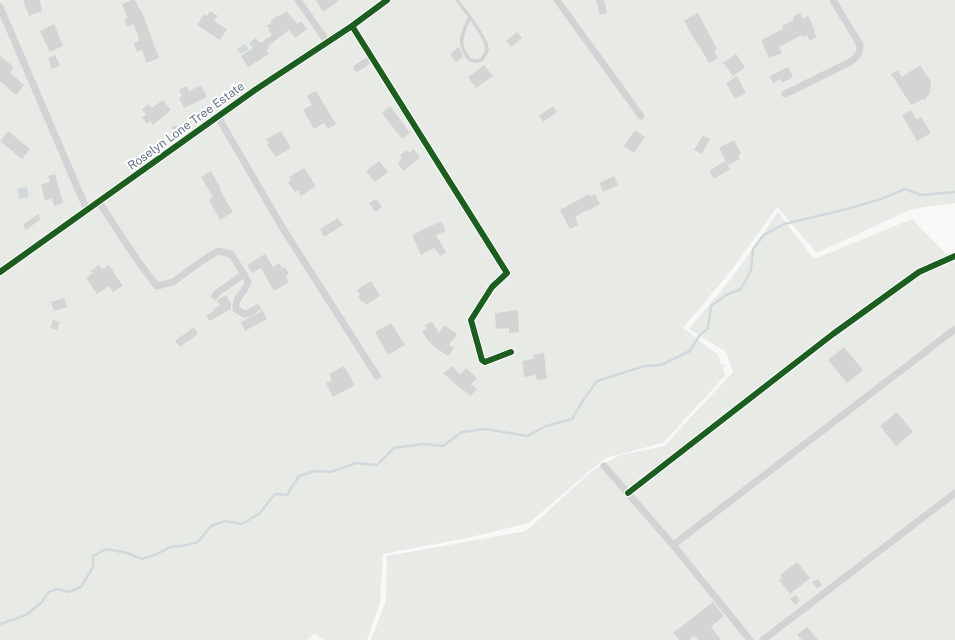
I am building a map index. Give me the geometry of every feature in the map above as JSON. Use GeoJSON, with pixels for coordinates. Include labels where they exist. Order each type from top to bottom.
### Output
{"type":"FeatureCollection","features":[{"type":"Feature","properties":{"kind":"street"},"geometry":{"type":"LineString","coordinates":[[298,0],[328,42]]}},
{"type":"Feature","properties":{"kind":"street","name":"Roselyn Lone Tree Estate"},"geometry":{"type":"LineString","coordinates":[[0,272],[255,90],[352,26],[387,0]]}},
{"type":"Feature","properties":{"kind":"street"},"geometry":{"type":"LineString","coordinates":[[556,0],[641,116]]}},
{"type":"Feature","properties":{"kind":"street"},"geometry":{"type":"LineString","coordinates":[[785,94],[850,62],[857,57],[860,51],[860,45],[833,0]]}},
{"type":"Feature","properties":{"kind":"street"},"geometry":{"type":"LineString","coordinates":[[0,8],[87,210]]}},
{"type":"Feature","properties":{"kind":"street"},"geometry":{"type":"LineString","coordinates":[[352,26],[508,273],[492,287],[471,320],[482,360],[488,362],[511,352]]}},
{"type":"Feature","properties":{"kind":"street"},"geometry":{"type":"LineString","coordinates":[[357,68],[372,58]]}},
{"type":"Feature","properties":{"kind":"street"},"geometry":{"type":"LineString","coordinates":[[218,117],[282,227],[377,376]]}},
{"type":"Feature","properties":{"kind":"street"},"geometry":{"type":"LineString","coordinates":[[99,202],[135,257],[157,286],[173,282],[218,251],[231,254],[248,283],[237,301],[236,309],[244,314],[257,308]]}},
{"type":"Feature","properties":{"kind":"street"},"geometry":{"type":"LineString","coordinates":[[628,493],[833,334],[919,272],[955,256]]}},
{"type":"Feature","properties":{"kind":"street"},"geometry":{"type":"LineString","coordinates":[[215,296],[244,274]]}},
{"type":"Feature","properties":{"kind":"street"},"geometry":{"type":"LineString","coordinates":[[673,545],[955,329]]}},
{"type":"Feature","properties":{"kind":"street"},"geometry":{"type":"LineString","coordinates":[[604,466],[673,545],[750,640]]}},
{"type":"Feature","properties":{"kind":"street"},"geometry":{"type":"LineString","coordinates":[[763,640],[955,493]]}},
{"type":"Feature","properties":{"kind":"lane"},"geometry":{"type":"LineString","coordinates":[[457,0],[470,17],[486,44],[487,50],[481,60],[476,61],[470,60],[466,55],[462,48],[461,41],[462,33],[470,17]]}},
{"type":"Feature","properties":{"kind":"shaded area"},"geometry":{"type":"Polygon","coordinates":[[[0,0],[955,0],[955,203],[912,209],[817,253],[777,207],[731,271],[683,328],[718,355],[721,364],[725,364],[723,368],[725,376],[663,443],[605,458],[529,523],[467,538],[383,554],[380,602],[367,640],[325,640],[314,634],[307,640],[0,640],[0,0]]]}},
{"type":"Feature","properties":{"kind":"shaded area"},"geometry":{"type":"Polygon","coordinates":[[[245,44],[249,49],[241,54],[237,49],[245,44]]]}},
{"type":"Feature","properties":{"kind":"shaded area"},"geometry":{"type":"Polygon","coordinates":[[[27,187],[29,197],[19,199],[17,189],[27,187]]]}},
{"type":"Feature","properties":{"kind":"shaded area"},"geometry":{"type":"Polygon","coordinates":[[[778,212],[814,259],[912,219],[955,263],[955,640],[371,640],[386,601],[387,556],[526,531],[593,470],[620,455],[664,446],[733,372],[726,352],[689,329],[734,275],[778,212]]]}},
{"type":"Feature","properties":{"kind":"building"},"geometry":{"type":"Polygon","coordinates":[[[23,0],[40,0],[42,11],[29,16],[23,0]]]}},
{"type":"Feature","properties":{"kind":"building"},"geometry":{"type":"Polygon","coordinates":[[[135,0],[141,10],[159,58],[146,63],[142,50],[137,52],[134,43],[139,41],[139,37],[133,24],[127,27],[124,19],[128,18],[122,4],[135,0]]]}},
{"type":"Feature","properties":{"kind":"building"},"geometry":{"type":"Polygon","coordinates":[[[316,0],[340,0],[323,12],[316,0]]]}},
{"type":"Feature","properties":{"kind":"building"},"geometry":{"type":"Polygon","coordinates":[[[596,0],[604,0],[607,13],[600,15],[596,0]]]}},
{"type":"Feature","properties":{"kind":"building"},"geometry":{"type":"Polygon","coordinates":[[[210,11],[218,16],[214,21],[227,29],[220,40],[197,25],[204,14],[207,16],[210,11]]]}},
{"type":"Feature","properties":{"kind":"building"},"geometry":{"type":"Polygon","coordinates":[[[287,11],[297,24],[301,21],[307,29],[295,38],[289,30],[268,46],[269,48],[266,50],[269,54],[248,67],[241,56],[253,48],[249,43],[256,38],[260,43],[272,35],[267,26],[272,22],[270,21],[287,11]]]}},
{"type":"Feature","properties":{"kind":"building"},"geometry":{"type":"Polygon","coordinates":[[[698,13],[717,49],[714,51],[718,58],[709,63],[684,21],[698,13]]]}},
{"type":"Feature","properties":{"kind":"building"},"geometry":{"type":"Polygon","coordinates":[[[800,13],[803,19],[808,16],[815,31],[816,37],[810,41],[807,35],[803,37],[802,35],[779,47],[782,53],[769,58],[761,40],[783,29],[782,26],[794,20],[793,17],[800,13]]]}},
{"type":"Feature","properties":{"kind":"building"},"geometry":{"type":"Polygon","coordinates":[[[54,24],[63,46],[50,52],[40,31],[54,24]]]}},
{"type":"Feature","properties":{"kind":"building"},"geometry":{"type":"Polygon","coordinates":[[[517,32],[522,38],[511,47],[506,41],[517,32]]]}},
{"type":"Feature","properties":{"kind":"building"},"geometry":{"type":"Polygon","coordinates":[[[459,47],[463,57],[456,62],[450,54],[459,47]]]}},
{"type":"Feature","properties":{"kind":"building"},"geometry":{"type":"Polygon","coordinates":[[[736,54],[745,67],[733,76],[723,63],[736,54]]]}},
{"type":"Feature","properties":{"kind":"building"},"geometry":{"type":"Polygon","coordinates":[[[55,55],[60,65],[52,69],[48,58],[55,55]]]}},
{"type":"Feature","properties":{"kind":"building"},"geometry":{"type":"Polygon","coordinates":[[[0,56],[14,67],[10,73],[24,85],[16,95],[0,81],[0,56]]]}},
{"type":"Feature","properties":{"kind":"building"},"geometry":{"type":"Polygon","coordinates":[[[484,65],[493,76],[476,88],[468,77],[484,65]]]}},
{"type":"Feature","properties":{"kind":"building"},"geometry":{"type":"Polygon","coordinates":[[[920,65],[931,82],[930,93],[924,101],[923,99],[911,105],[891,74],[898,70],[902,77],[920,65]]]}},
{"type":"Feature","properties":{"kind":"building"},"geometry":{"type":"Polygon","coordinates":[[[788,67],[793,77],[782,83],[780,79],[773,83],[770,76],[788,67]]]}},
{"type":"Feature","properties":{"kind":"building"},"geometry":{"type":"Polygon","coordinates":[[[737,76],[746,93],[735,99],[726,83],[737,76]]]}},
{"type":"Feature","properties":{"kind":"building"},"geometry":{"type":"Polygon","coordinates":[[[201,85],[207,97],[184,108],[179,98],[182,96],[179,90],[186,86],[189,91],[201,85]]]}},
{"type":"Feature","properties":{"kind":"building"},"geometry":{"type":"Polygon","coordinates":[[[316,91],[336,124],[328,129],[324,123],[314,129],[303,110],[312,105],[307,96],[316,91]]]}},
{"type":"Feature","properties":{"kind":"building"},"geometry":{"type":"Polygon","coordinates":[[[163,100],[171,110],[153,125],[150,121],[147,124],[142,117],[146,115],[142,109],[149,104],[152,108],[163,100]]]}},
{"type":"Feature","properties":{"kind":"building"},"geometry":{"type":"Polygon","coordinates":[[[390,106],[410,133],[402,139],[382,113],[390,106]]]}},
{"type":"Feature","properties":{"kind":"building"},"geometry":{"type":"Polygon","coordinates":[[[553,106],[557,112],[543,122],[539,116],[553,106]]]}},
{"type":"Feature","properties":{"kind":"building"},"geometry":{"type":"Polygon","coordinates":[[[911,110],[916,119],[921,117],[931,133],[917,141],[902,115],[911,110]]]}},
{"type":"Feature","properties":{"kind":"building"},"geometry":{"type":"Polygon","coordinates":[[[172,126],[180,126],[180,134],[173,135],[172,126]]]}},
{"type":"Feature","properties":{"kind":"building"},"geometry":{"type":"Polygon","coordinates":[[[635,130],[645,137],[634,153],[624,146],[635,130]]]}},
{"type":"Feature","properties":{"kind":"building"},"geometry":{"type":"Polygon","coordinates":[[[8,131],[30,149],[22,159],[0,141],[8,131]]]}},
{"type":"Feature","properties":{"kind":"building"},"geometry":{"type":"Polygon","coordinates":[[[281,131],[291,148],[276,157],[267,145],[269,144],[266,139],[281,131]]]}},
{"type":"Feature","properties":{"kind":"building"},"geometry":{"type":"Polygon","coordinates":[[[703,135],[710,139],[702,154],[694,150],[703,135]]]}},
{"type":"Feature","properties":{"kind":"building"},"geometry":{"type":"Polygon","coordinates":[[[734,140],[741,154],[738,155],[740,159],[728,165],[719,148],[734,140]]]}},
{"type":"Feature","properties":{"kind":"building"},"geometry":{"type":"Polygon","coordinates":[[[414,149],[420,158],[403,171],[398,163],[402,158],[400,155],[407,150],[409,153],[414,149]]]}},
{"type":"Feature","properties":{"kind":"building"},"geometry":{"type":"Polygon","coordinates":[[[379,161],[388,172],[375,182],[366,171],[379,161]]]}},
{"type":"Feature","properties":{"kind":"building"},"geometry":{"type":"Polygon","coordinates":[[[725,161],[730,169],[714,179],[709,171],[725,161]]]}},
{"type":"Feature","properties":{"kind":"building"},"geometry":{"type":"Polygon","coordinates":[[[304,168],[316,186],[301,196],[298,190],[295,192],[288,182],[291,180],[289,177],[304,168]]]}},
{"type":"Feature","properties":{"kind":"building"},"geometry":{"type":"Polygon","coordinates":[[[211,171],[233,212],[220,220],[209,200],[213,197],[201,177],[211,171]]]}},
{"type":"Feature","properties":{"kind":"building"},"geometry":{"type":"Polygon","coordinates":[[[55,174],[63,203],[54,206],[52,198],[45,201],[41,185],[50,182],[48,176],[55,174]]]}},
{"type":"Feature","properties":{"kind":"building"},"geometry":{"type":"Polygon","coordinates":[[[614,176],[618,185],[603,192],[599,183],[614,176]]]}},
{"type":"Feature","properties":{"kind":"building"},"geometry":{"type":"Polygon","coordinates":[[[589,194],[590,196],[595,194],[600,204],[575,217],[578,225],[570,229],[560,210],[589,194]]]}},
{"type":"Feature","properties":{"kind":"building"},"geometry":{"type":"Polygon","coordinates":[[[376,199],[382,207],[375,212],[369,203],[376,199]]]}},
{"type":"Feature","properties":{"kind":"building"},"geometry":{"type":"Polygon","coordinates":[[[38,214],[41,219],[26,230],[23,225],[38,214]]]}},
{"type":"Feature","properties":{"kind":"building"},"geometry":{"type":"Polygon","coordinates":[[[338,218],[343,225],[324,237],[320,229],[338,218]]]}},
{"type":"Feature","properties":{"kind":"building"},"geometry":{"type":"Polygon","coordinates":[[[441,221],[446,231],[436,235],[446,252],[441,256],[434,248],[421,255],[412,235],[441,221]]]}},
{"type":"Feature","properties":{"kind":"building"},"geometry":{"type":"Polygon","coordinates":[[[265,254],[273,267],[279,263],[282,268],[285,267],[289,274],[286,276],[289,282],[274,291],[261,268],[252,273],[247,265],[265,254]]]}},
{"type":"Feature","properties":{"kind":"building"},"geometry":{"type":"Polygon","coordinates":[[[99,265],[102,269],[109,265],[123,286],[113,292],[109,286],[97,294],[86,278],[93,273],[91,271],[99,265]]]}},
{"type":"Feature","properties":{"kind":"building"},"geometry":{"type":"Polygon","coordinates":[[[371,281],[380,296],[366,305],[364,301],[362,303],[358,296],[360,295],[357,290],[371,281]]]}},
{"type":"Feature","properties":{"kind":"building"},"geometry":{"type":"Polygon","coordinates":[[[226,295],[231,304],[231,309],[210,321],[206,316],[220,305],[217,300],[226,295]]]}},
{"type":"Feature","properties":{"kind":"building"},"geometry":{"type":"Polygon","coordinates":[[[64,298],[67,307],[54,311],[51,302],[64,298]]]}},
{"type":"Feature","properties":{"kind":"building"},"geometry":{"type":"Polygon","coordinates":[[[262,309],[267,319],[245,331],[241,322],[260,312],[262,309]]]}},
{"type":"Feature","properties":{"kind":"building"},"geometry":{"type":"Polygon","coordinates":[[[518,310],[519,332],[509,333],[509,328],[496,329],[495,313],[518,310]]]}},
{"type":"Feature","properties":{"kind":"building"},"geometry":{"type":"Polygon","coordinates":[[[53,320],[60,322],[57,330],[50,328],[53,320]]]}},
{"type":"Feature","properties":{"kind":"building"},"geometry":{"type":"Polygon","coordinates":[[[432,322],[439,333],[444,325],[457,334],[449,345],[454,348],[448,356],[433,346],[422,331],[427,328],[425,325],[432,322]]]}},
{"type":"Feature","properties":{"kind":"building"},"geometry":{"type":"Polygon","coordinates":[[[391,323],[405,345],[388,355],[375,332],[391,323]]]}},
{"type":"Feature","properties":{"kind":"building"},"geometry":{"type":"Polygon","coordinates":[[[194,327],[198,334],[180,347],[175,341],[194,327]]]}},
{"type":"Feature","properties":{"kind":"building"},"geometry":{"type":"Polygon","coordinates":[[[844,347],[863,370],[847,383],[828,360],[844,347]]]}},
{"type":"Feature","properties":{"kind":"building"},"geometry":{"type":"Polygon","coordinates":[[[544,353],[547,379],[537,380],[536,375],[524,377],[522,361],[534,359],[533,355],[544,353]]]}},
{"type":"Feature","properties":{"kind":"building"},"geometry":{"type":"Polygon","coordinates":[[[344,366],[355,385],[333,397],[326,383],[332,380],[329,374],[344,366]]]}},
{"type":"Feature","properties":{"kind":"building"},"geometry":{"type":"Polygon","coordinates":[[[453,366],[460,375],[466,368],[477,378],[471,384],[477,389],[470,396],[443,373],[453,366]]]}},
{"type":"Feature","properties":{"kind":"building"},"geometry":{"type":"Polygon","coordinates":[[[897,412],[913,432],[896,446],[880,426],[897,412]]]}},
{"type":"Feature","properties":{"kind":"building"},"geometry":{"type":"Polygon","coordinates":[[[797,562],[810,578],[790,594],[779,580],[782,578],[780,575],[797,562]]]}},
{"type":"Feature","properties":{"kind":"building"},"geometry":{"type":"Polygon","coordinates":[[[818,579],[822,585],[817,588],[812,582],[818,579]]]}},
{"type":"Feature","properties":{"kind":"building"},"geometry":{"type":"Polygon","coordinates":[[[796,595],[800,601],[795,605],[790,599],[796,595]]]}},
{"type":"Feature","properties":{"kind":"building"},"geometry":{"type":"Polygon","coordinates":[[[713,602],[724,616],[711,627],[721,640],[698,640],[694,636],[689,640],[679,640],[673,633],[713,602]]]}},
{"type":"Feature","properties":{"kind":"building"},"geometry":{"type":"Polygon","coordinates":[[[807,627],[818,640],[802,640],[797,635],[807,627]]]}},
{"type":"Feature","properties":{"kind":"waterway"},"geometry":{"type":"LineString","coordinates":[[0,624],[26,615],[41,603],[49,592],[57,589],[69,592],[81,587],[93,567],[93,556],[106,549],[127,553],[142,559],[157,554],[170,547],[198,542],[211,526],[225,521],[242,524],[260,513],[275,494],[287,495],[299,476],[315,471],[331,472],[356,463],[377,465],[394,448],[423,444],[443,446],[462,432],[485,429],[527,436],[546,426],[572,419],[597,381],[644,366],[661,365],[690,351],[699,336],[708,328],[711,306],[726,295],[741,289],[751,270],[753,249],[764,235],[784,224],[847,209],[881,199],[905,189],[921,195],[955,192]]}},
{"type":"Feature","properties":{"kind":"cycle path"},"geometry":{"type":"LineString","coordinates":[[0,272],[255,90],[352,26],[387,0]]}},
{"type":"Feature","properties":{"kind":"cycle path"},"geometry":{"type":"LineString","coordinates":[[352,26],[507,273],[492,287],[471,320],[482,360],[485,362],[511,352]]}},
{"type":"Feature","properties":{"kind":"cycle path"},"geometry":{"type":"LineString","coordinates":[[628,493],[833,334],[919,272],[955,256]]}}]}
